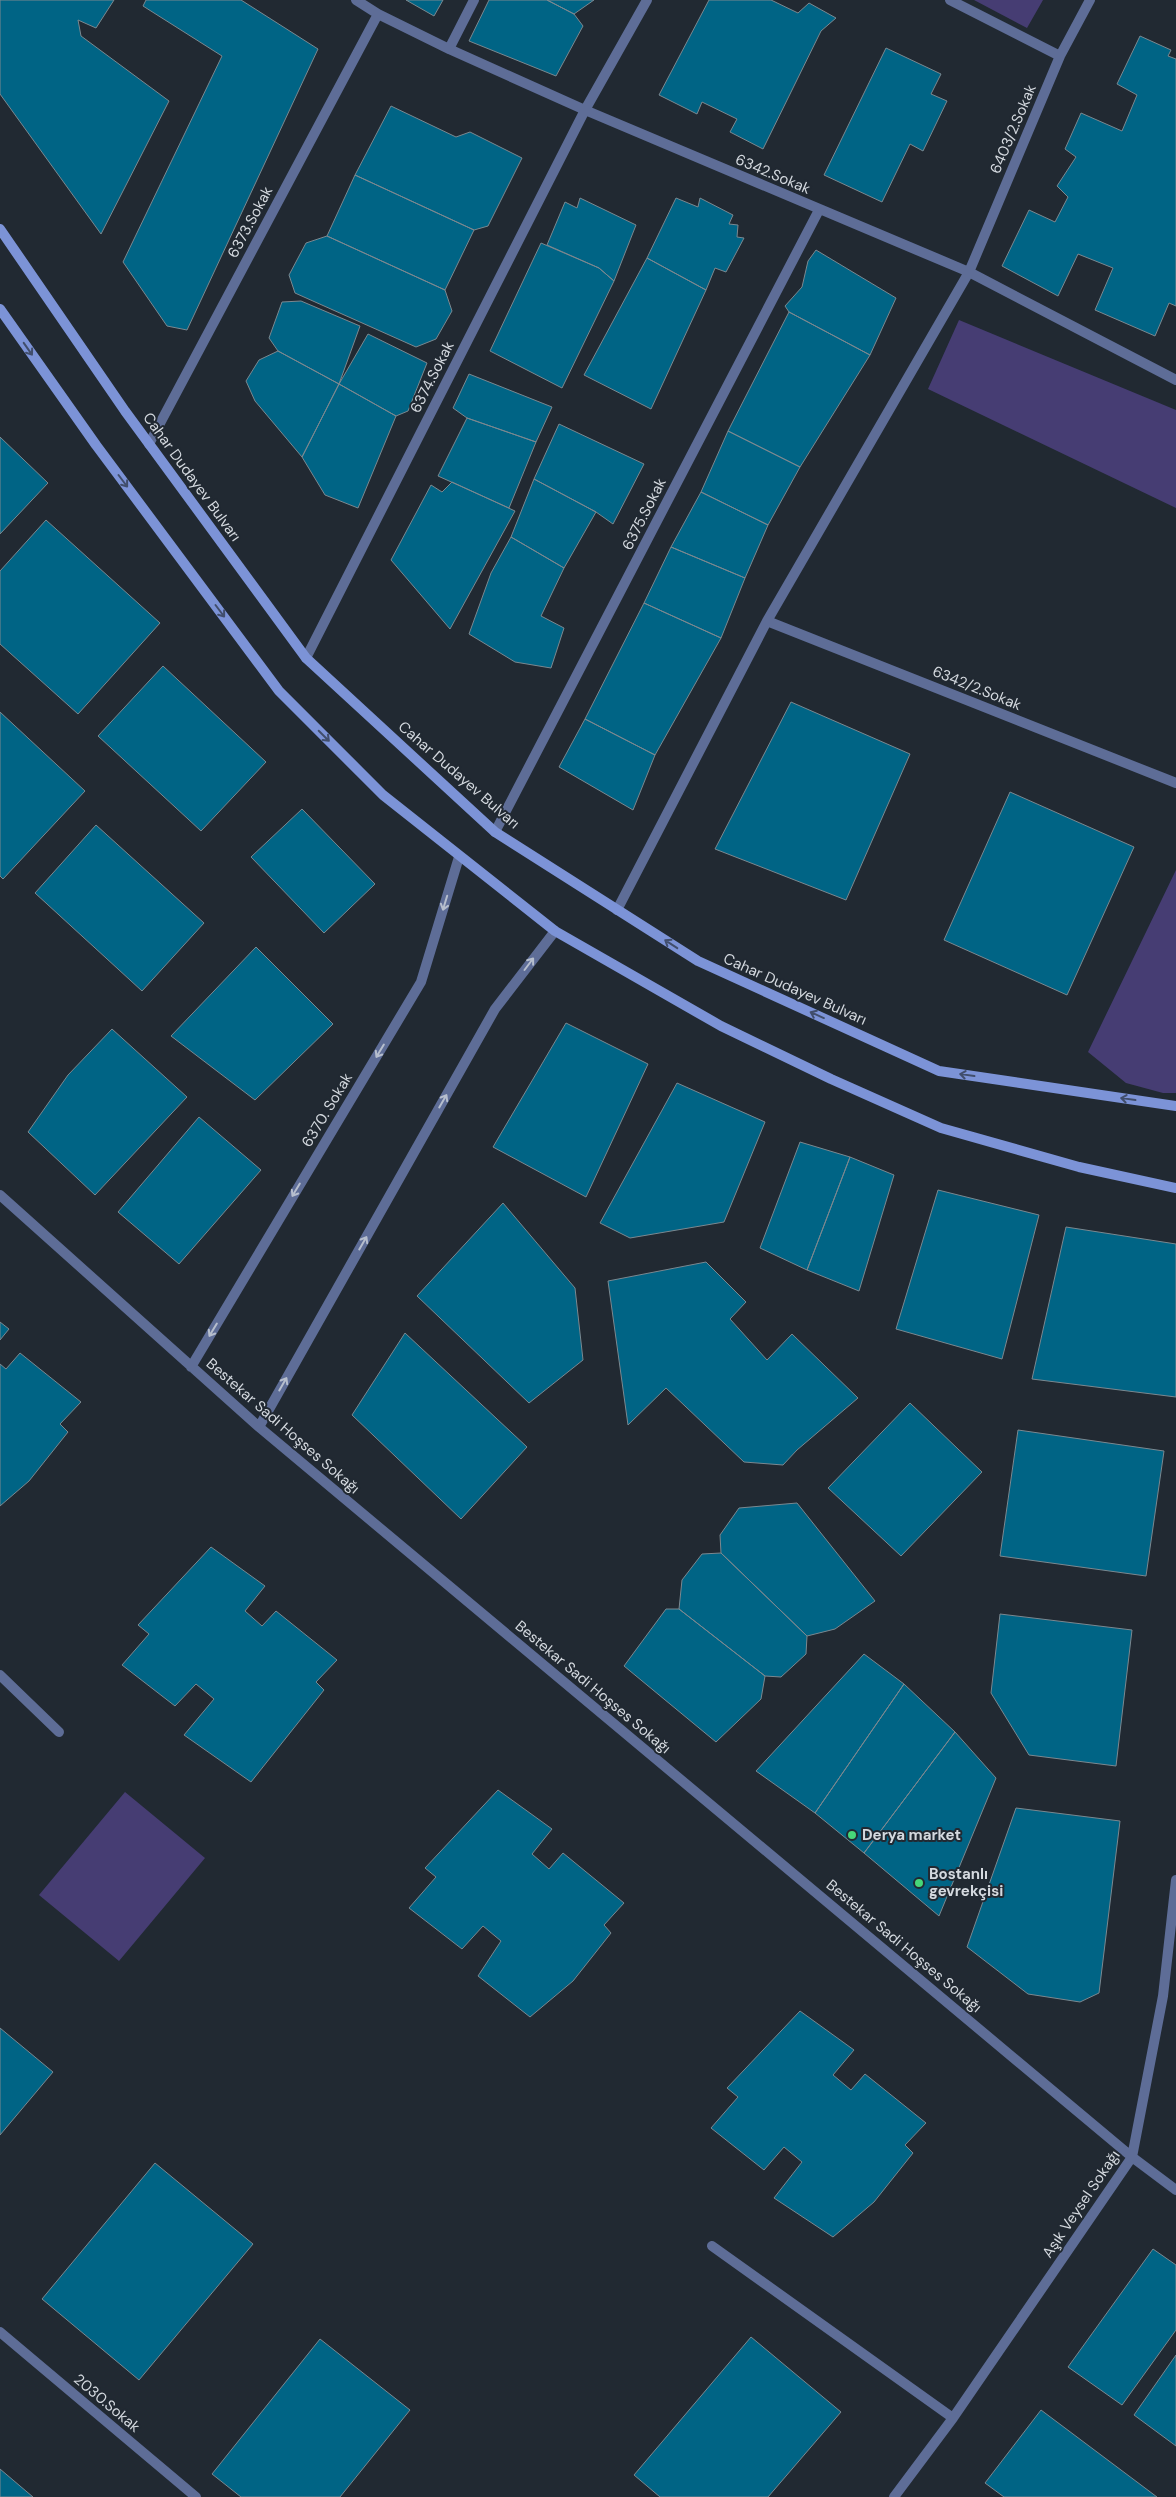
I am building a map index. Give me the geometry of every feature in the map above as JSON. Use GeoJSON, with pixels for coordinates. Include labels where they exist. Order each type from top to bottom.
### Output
{"type":"FeatureCollection","features":[{"type":"Feature","properties":{"kind":"main road","name":"Cahar Dudayev Bulvarı"},"geometry":{"type":"LineString","coordinates":[[0,228],[149,444],[306,658],[495,832],[698,961],[939,1071],[1176,1106]]}},
{"type":"Feature","properties":{"kind":"main road"},"geometry":{"type":"LineString","coordinates":[[0,309],[96,445],[279,691],[383,795],[555,931],[721,1026],[831,1079],[941,1128],[1079,1167],[1176,1188]]}},
{"type":"Feature","properties":{"kind":"street","name":"6342.Sokak"},"geometry":{"type":"LineString","coordinates":[[356,0],[378,14],[449,49],[585,110],[969,272],[1176,380]]}},
{"type":"Feature","properties":{"kind":"street"},"geometry":{"type":"LineString","coordinates":[[449,49],[474,0]]}},
{"type":"Feature","properties":{"kind":"street","name":"6374.Sokak"},"geometry":{"type":"LineString","coordinates":[[306,658],[585,110],[646,0]]}},
{"type":"Feature","properties":{"kind":"street"},"geometry":{"type":"LineString","coordinates":[[950,0],[1060,56]]}},
{"type":"Feature","properties":{"kind":"street","name":"6403/2.Sokak"},"geometry":{"type":"LineString","coordinates":[[969,272],[1060,56],[1090,0]]}},
{"type":"Feature","properties":{"kind":"street","name":"6373.Sokak"},"geometry":{"type":"LineString","coordinates":[[149,444],[378,14]]}},
{"type":"Feature","properties":{"kind":"street","name":"6375.Sokak"},"geometry":{"type":"LineString","coordinates":[[495,832],[819,210]]}},
{"type":"Feature","properties":{"kind":"street"},"geometry":{"type":"LineString","coordinates":[[617,910],[767,620],[969,272]]}},
{"type":"Feature","properties":{"kind":"street","name":"6342/2.Sokak"},"geometry":{"type":"LineString","coordinates":[[767,620],[1176,783]]}},
{"type":"Feature","properties":{"kind":"street","name":"6370. Sokak"},"geometry":{"type":"LineString","coordinates":[[191,1366],[421,982],[459,857]]}},
{"type":"Feature","properties":{"kind":"street"},"geometry":{"type":"LineString","coordinates":[[259,1427],[495,1009],[555,931]]}},
{"type":"Feature","properties":{"kind":"street","name":"Bestekar Sadi Hoşses Sokağı"},"geometry":{"type":"LineString","coordinates":[[0,1195],[259,1427],[1132,2157],[1176,2190]]}},
{"type":"Feature","properties":{"kind":"street"},"geometry":{"type":"LineString","coordinates":[[0,1675],[59,1732]]}},
{"type":"Feature","properties":{"kind":"street","name":"Aşık Veysel Sokağı"},"geometry":{"type":"LineString","coordinates":[[894,2497],[953,2418],[1132,2157],[1163,1996],[1176,1880]]}},
{"type":"Feature","properties":{"kind":"street"},"geometry":{"type":"LineString","coordinates":[[712,2246],[953,2418]]}},
{"type":"Feature","properties":{"kind":"street","name":"2030.Sokak"},"geometry":{"type":"LineString","coordinates":[[0,2332],[196,2497]]}},
{"type":"Feature","properties":{"kind":"shaded area"},"geometry":{"type":"Polygon","coordinates":[[[974,0],[1043,0],[1027,28],[974,0]]]}},
{"type":"Feature","properties":{"kind":"shaded area"},"geometry":{"type":"Polygon","coordinates":[[[959,320],[1176,410],[1176,508],[928,389],[959,320]]]}},
{"type":"Feature","properties":{"kind":"shaded area"},"geometry":{"type":"Polygon","coordinates":[[[1176,870],[1176,1093],[1163,1093],[1126,1083],[1088,1052],[1176,870]]]}},
{"type":"Feature","properties":{"kind":"shaded area"},"geometry":{"type":"Polygon","coordinates":[[[125,1792],[205,1858],[119,1961],[39,1895],[125,1792]]]}},
{"type":"Feature","properties":{"kind":"building"},"geometry":{"type":"Polygon","coordinates":[[[0,0],[114,0],[96,28],[78,20],[81,36],[169,101],[101,234],[0,94],[0,0]]]}},
{"type":"Feature","properties":{"kind":"building"},"geometry":{"type":"Polygon","coordinates":[[[146,0],[241,0],[318,49],[187,330],[167,326],[123,262],[222,56],[143,6],[146,0]]]}},
{"type":"Feature","properties":{"kind":"building"},"geometry":{"type":"Polygon","coordinates":[[[406,0],[443,0],[434,16],[406,0]]]}},
{"type":"Feature","properties":{"kind":"building"},"geometry":{"type":"Polygon","coordinates":[[[489,0],[547,0],[574,14],[583,26],[556,76],[469,41],[489,0]]]}},
{"type":"Feature","properties":{"kind":"building"},"geometry":{"type":"Polygon","coordinates":[[[547,0],[594,0],[574,14],[547,0]]]}},
{"type":"Feature","properties":{"kind":"building"},"geometry":{"type":"Polygon","coordinates":[[[709,0],[771,0],[798,13],[809,3],[836,18],[821,31],[763,149],[730,132],[737,119],[702,102],[697,114],[659,95],[709,0]]]}},
{"type":"Feature","properties":{"kind":"building"},"geometry":{"type":"Polygon","coordinates":[[[1140,36],[1171,50],[1168,56],[1176,59],[1176,306],[1169,303],[1155,336],[1095,310],[1113,268],[1078,254],[1058,296],[1002,266],[1029,210],[1055,222],[1068,197],[1057,186],[1076,157],[1065,149],[1081,113],[1122,131],[1137,95],[1117,84],[1140,36]]]}},
{"type":"Feature","properties":{"kind":"building"},"geometry":{"type":"Polygon","coordinates":[[[886,48],[941,74],[931,94],[947,101],[923,151],[910,144],[882,202],[824,175],[886,48]]]}},
{"type":"Feature","properties":{"kind":"building"},"geometry":{"type":"Polygon","coordinates":[[[391,106],[456,137],[470,132],[522,158],[488,226],[474,230],[355,175],[391,106]]]}},
{"type":"Feature","properties":{"kind":"building"},"geometry":{"type":"Polygon","coordinates":[[[355,175],[474,230],[445,290],[327,236],[355,175]]]}},
{"type":"Feature","properties":{"kind":"building"},"geometry":{"type":"Polygon","coordinates":[[[580,198],[636,225],[614,281],[599,268],[547,245],[565,202],[577,208],[580,198]]]}},
{"type":"Feature","properties":{"kind":"building"},"geometry":{"type":"Polygon","coordinates":[[[676,198],[698,207],[700,198],[733,215],[729,224],[738,225],[737,237],[744,238],[726,272],[715,268],[706,290],[647,258],[676,198]]]}},
{"type":"Feature","properties":{"kind":"building"},"geometry":{"type":"Polygon","coordinates":[[[327,236],[445,290],[452,311],[436,339],[416,347],[295,293],[289,275],[306,243],[327,236]]]}},
{"type":"Feature","properties":{"kind":"building"},"geometry":{"type":"Polygon","coordinates":[[[541,243],[599,268],[614,281],[562,388],[490,351],[541,243]]]}},
{"type":"Feature","properties":{"kind":"building"},"geometry":{"type":"Polygon","coordinates":[[[816,250],[896,298],[870,355],[789,312],[785,306],[802,287],[808,261],[816,250]]]}},
{"type":"Feature","properties":{"kind":"building"},"geometry":{"type":"Polygon","coordinates":[[[647,258],[706,290],[651,409],[584,375],[647,258]]]}},
{"type":"Feature","properties":{"kind":"building"},"geometry":{"type":"Polygon","coordinates":[[[301,301],[360,326],[339,384],[278,351],[269,338],[282,302],[301,301]]]}},
{"type":"Feature","properties":{"kind":"building"},"geometry":{"type":"Polygon","coordinates":[[[789,312],[870,355],[800,467],[728,431],[789,312]]]}},
{"type":"Feature","properties":{"kind":"building"},"geometry":{"type":"Polygon","coordinates":[[[368,334],[427,363],[408,411],[396,416],[339,384],[368,334]]]}},
{"type":"Feature","properties":{"kind":"building"},"geometry":{"type":"Polygon","coordinates":[[[278,351],[339,384],[302,457],[255,401],[246,381],[259,360],[278,351]]]}},
{"type":"Feature","properties":{"kind":"building"},"geometry":{"type":"Polygon","coordinates":[[[469,374],[552,407],[536,442],[467,418],[453,408],[469,374]]]}},
{"type":"Feature","properties":{"kind":"building"},"geometry":{"type":"Polygon","coordinates":[[[339,384],[396,416],[358,508],[325,495],[302,457],[339,384]]]}},
{"type":"Feature","properties":{"kind":"building"},"geometry":{"type":"Polygon","coordinates":[[[467,418],[536,442],[509,508],[438,476],[467,418]]]}},
{"type":"Feature","properties":{"kind":"building"},"geometry":{"type":"Polygon","coordinates":[[[559,424],[644,464],[613,524],[596,512],[534,479],[559,424]]]}},
{"type":"Feature","properties":{"kind":"building"},"geometry":{"type":"Polygon","coordinates":[[[728,431],[800,467],[768,525],[701,492],[728,431]]]}},
{"type":"Feature","properties":{"kind":"building"},"geometry":{"type":"Polygon","coordinates":[[[0,437],[48,483],[0,534],[0,437]]]}},
{"type":"Feature","properties":{"kind":"building"},"geometry":{"type":"Polygon","coordinates":[[[534,479],[596,512],[564,568],[511,537],[534,479]]]}},
{"type":"Feature","properties":{"kind":"building"},"geometry":{"type":"Polygon","coordinates":[[[452,482],[515,511],[450,629],[391,560],[431,485],[442,492],[452,482]]]}},
{"type":"Feature","properties":{"kind":"building"},"geometry":{"type":"Polygon","coordinates":[[[701,492],[768,525],[745,578],[671,547],[701,492]]]}},
{"type":"Feature","properties":{"kind":"building"},"geometry":{"type":"Polygon","coordinates":[[[46,520],[160,623],[78,714],[0,644],[0,571],[46,520]]]}},
{"type":"Feature","properties":{"kind":"building"},"geometry":{"type":"Polygon","coordinates":[[[511,537],[564,568],[541,616],[564,628],[551,668],[515,662],[469,634],[491,573],[511,537]]]}},
{"type":"Feature","properties":{"kind":"building"},"geometry":{"type":"Polygon","coordinates":[[[671,547],[745,578],[721,638],[644,603],[671,547]]]}},
{"type":"Feature","properties":{"kind":"building"},"geometry":{"type":"Polygon","coordinates":[[[644,603],[721,638],[655,755],[585,719],[644,603]]]}},
{"type":"Feature","properties":{"kind":"building"},"geometry":{"type":"Polygon","coordinates":[[[163,666],[266,762],[201,831],[98,736],[163,666]]]}},
{"type":"Feature","properties":{"kind":"building"},"geometry":{"type":"Polygon","coordinates":[[[791,702],[910,754],[846,900],[715,849],[791,702]]]}},
{"type":"Feature","properties":{"kind":"building"},"geometry":{"type":"Polygon","coordinates":[[[0,712],[85,791],[3,879],[0,876],[0,712]]]}},
{"type":"Feature","properties":{"kind":"building"},"geometry":{"type":"Polygon","coordinates":[[[585,719],[655,755],[633,810],[559,767],[585,719]]]}},
{"type":"Feature","properties":{"kind":"building"},"geometry":{"type":"Polygon","coordinates":[[[1010,792],[1134,847],[1067,995],[944,940],[1010,792]]]}},
{"type":"Feature","properties":{"kind":"building"},"geometry":{"type":"Polygon","coordinates":[[[302,809],[375,884],[324,933],[251,857],[302,809]]]}},
{"type":"Feature","properties":{"kind":"building"},"geometry":{"type":"Polygon","coordinates":[[[96,825],[204,923],[142,991],[35,893],[96,825]]]}},
{"type":"Feature","properties":{"kind":"building"},"geometry":{"type":"Polygon","coordinates":[[[256,947],[333,1024],[255,1100],[171,1036],[256,947]]]}},
{"type":"Feature","properties":{"kind":"building"},"geometry":{"type":"Polygon","coordinates":[[[566,1023],[648,1064],[586,1197],[493,1147],[566,1023]]]}},
{"type":"Feature","properties":{"kind":"building"},"geometry":{"type":"Polygon","coordinates":[[[112,1029],[187,1097],[95,1195],[28,1132],[68,1075],[112,1029]]]}},
{"type":"Feature","properties":{"kind":"building"},"geometry":{"type":"Polygon","coordinates":[[[677,1083],[765,1122],[724,1222],[630,1238],[600,1223],[677,1083]]]}},
{"type":"Feature","properties":{"kind":"building"},"geometry":{"type":"Polygon","coordinates":[[[199,1117],[261,1170],[179,1264],[118,1212],[199,1117]]]}},
{"type":"Feature","properties":{"kind":"building"},"geometry":{"type":"Polygon","coordinates":[[[800,1142],[850,1157],[807,1270],[760,1248],[800,1142]]]}},
{"type":"Feature","properties":{"kind":"building"},"geometry":{"type":"Polygon","coordinates":[[[850,1157],[894,1175],[859,1291],[807,1270],[850,1157]]]}},
{"type":"Feature","properties":{"kind":"building"},"geometry":{"type":"Polygon","coordinates":[[[938,1190],[1039,1215],[1002,1359],[896,1329],[938,1190]]]}},
{"type":"Feature","properties":{"kind":"building"},"geometry":{"type":"Polygon","coordinates":[[[503,1203],[575,1288],[583,1360],[529,1403],[417,1296],[503,1203]]]}},
{"type":"Feature","properties":{"kind":"building"},"geometry":{"type":"Polygon","coordinates":[[[1066,1227],[1176,1244],[1176,1397],[1032,1379],[1066,1227]]]}},
{"type":"Feature","properties":{"kind":"building"},"geometry":{"type":"Polygon","coordinates":[[[706,1262],[746,1302],[730,1319],[767,1360],[792,1334],[858,1398],[797,1450],[783,1465],[744,1462],[666,1388],[628,1425],[608,1281],[706,1262]]]}},
{"type":"Feature","properties":{"kind":"building"},"geometry":{"type":"Polygon","coordinates":[[[0,1322],[9,1329],[0,1340],[0,1322]]]}},
{"type":"Feature","properties":{"kind":"building"},"geometry":{"type":"Polygon","coordinates":[[[405,1333],[527,1447],[461,1519],[352,1415],[405,1333]]]}},
{"type":"Feature","properties":{"kind":"building"},"geometry":{"type":"Polygon","coordinates":[[[20,1353],[81,1402],[60,1424],[68,1432],[29,1481],[0,1506],[0,1364],[6,1369],[20,1353]]]}},
{"type":"Feature","properties":{"kind":"building"},"geometry":{"type":"Polygon","coordinates":[[[910,1403],[982,1472],[901,1556],[828,1488],[910,1403]]]}},
{"type":"Feature","properties":{"kind":"building"},"geometry":{"type":"Polygon","coordinates":[[[1018,1430],[1164,1451],[1146,1576],[1000,1556],[1018,1430]]]}},
{"type":"Feature","properties":{"kind":"building"},"geometry":{"type":"Polygon","coordinates":[[[797,1503],[875,1601],[835,1629],[807,1636],[721,1553],[720,1535],[739,1508],[797,1503]]]}},
{"type":"Feature","properties":{"kind":"building"},"geometry":{"type":"Polygon","coordinates":[[[211,1547],[265,1586],[245,1611],[262,1626],[276,1611],[337,1660],[316,1682],[324,1690],[251,1782],[184,1735],[214,1699],[196,1684],[175,1706],[122,1665],[149,1634],[138,1625],[211,1547]]]}},
{"type":"Feature","properties":{"kind":"building"},"geometry":{"type":"Polygon","coordinates":[[[721,1553],[807,1636],[806,1654],[781,1677],[765,1676],[679,1609],[682,1580],[702,1554],[721,1553]]]}},
{"type":"Feature","properties":{"kind":"building"},"geometry":{"type":"Polygon","coordinates":[[[666,1609],[679,1609],[765,1676],[761,1699],[716,1742],[624,1666],[666,1609]]]}},
{"type":"Feature","properties":{"kind":"building"},"geometry":{"type":"Polygon","coordinates":[[[1000,1614],[1132,1630],[1116,1766],[1029,1755],[991,1693],[1000,1614]]]}},
{"type":"Feature","properties":{"kind":"building"},"geometry":{"type":"Polygon","coordinates":[[[864,1654],[904,1684],[815,1813],[756,1771],[864,1654]]]}},
{"type":"Feature","properties":{"kind":"building"},"geometry":{"type":"Polygon","coordinates":[[[904,1684],[955,1732],[864,1853],[815,1813],[904,1684]]]}},
{"type":"Feature","properties":{"kind":"building"},"geometry":{"type":"Polygon","coordinates":[[[955,1732],[996,1778],[939,1916],[864,1853],[955,1732]]]}},
{"type":"Feature","properties":{"kind":"building"},"geometry":{"type":"Polygon","coordinates":[[[498,1790],[552,1829],[532,1854],[549,1869],[563,1853],[624,1903],[604,1925],[611,1933],[573,1981],[530,2017],[478,1976],[501,1941],[483,1926],[462,1949],[409,1908],[436,1877],[425,1868],[498,1790]]]}},
{"type":"Feature","properties":{"kind":"building"},"geometry":{"type":"Polygon","coordinates":[[[1016,1808],[1120,1821],[1099,1993],[1080,2002],[1028,1994],[967,1947],[1016,1808]]]}},
{"type":"Feature","properties":{"kind":"building"},"geometry":{"type":"Polygon","coordinates":[[[800,2011],[854,2050],[833,2075],[851,2090],[865,2074],[926,2123],[905,2145],[913,2153],[874,2202],[833,2237],[774,2198],[802,2162],[784,2147],[764,2170],[711,2128],[738,2097],[727,2088],[800,2011]]]}},
{"type":"Feature","properties":{"kind":"building"},"geometry":{"type":"Polygon","coordinates":[[[0,2028],[53,2072],[0,2135],[0,2028]]]}},
{"type":"Feature","properties":{"kind":"building"},"geometry":{"type":"Polygon","coordinates":[[[155,2163],[253,2244],[139,2380],[42,2299],[155,2163]]]}},
{"type":"Feature","properties":{"kind":"building"},"geometry":{"type":"Polygon","coordinates":[[[1153,2249],[1176,2265],[1176,2330],[1122,2405],[1068,2367],[1153,2249]]]}},
{"type":"Feature","properties":{"kind":"building"},"geometry":{"type":"Polygon","coordinates":[[[751,2337],[841,2412],[768,2497],[660,2497],[634,2475],[751,2337]]]}},
{"type":"Feature","properties":{"kind":"building"},"geometry":{"type":"Polygon","coordinates":[[[320,2339],[410,2410],[340,2497],[241,2497],[212,2474],[320,2339]]]}},
{"type":"Feature","properties":{"kind":"building"},"geometry":{"type":"Polygon","coordinates":[[[1176,2355],[1176,2446],[1134,2415],[1176,2355]]]}},
{"type":"Feature","properties":{"kind":"building"},"geometry":{"type":"Polygon","coordinates":[[[1041,2410],[1157,2497],[1004,2497],[985,2483],[1041,2410]]]}},
{"type":"Feature","properties":{"kind":"building"},"geometry":{"type":"Polygon","coordinates":[[[0,2469],[33,2497],[0,2497],[0,2469]]]}},
{"type":"Feature","properties":{"kind":"place","name":"Derya market"},"geometry":{"type":"Point","coordinates":[852,1835]}},
{"type":"Feature","properties":{"kind":"place","name":"Bostanlı gevrekçisi"},"geometry":{"type":"Point","coordinates":[919,1883]}}]}
